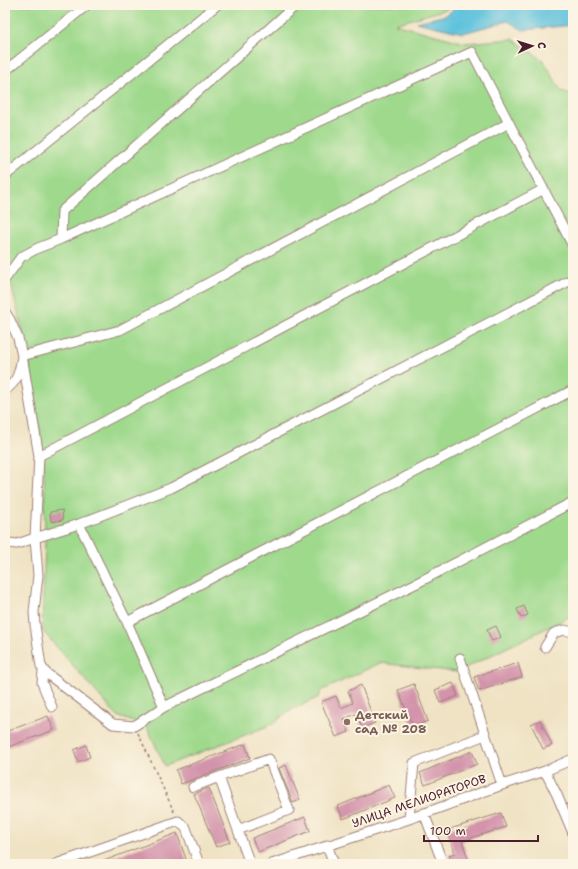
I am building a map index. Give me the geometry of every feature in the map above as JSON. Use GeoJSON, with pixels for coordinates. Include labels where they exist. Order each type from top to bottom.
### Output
{"type":"FeatureCollection","features":[{"type":"Feature","properties":{"kind":"street"},"geometry":{"type":"LineString","coordinates":[[5,71],[87,5]]}},
{"type":"Feature","properties":{"kind":"street"},"geometry":{"type":"LineString","coordinates":[[5,176],[216,5]]}},
{"type":"Feature","properties":{"kind":"street"},"geometry":{"type":"LineString","coordinates":[[61,239],[62,211],[296,5]]}},
{"type":"Feature","properties":{"kind":"street"},"geometry":{"type":"LineString","coordinates":[[5,279],[21,257],[38,248],[61,239],[472,52],[573,246]]}},
{"type":"Feature","properties":{"kind":"street"},"geometry":{"type":"LineString","coordinates":[[22,356],[120,330],[509,123]]}},
{"type":"Feature","properties":{"kind":"street"},"geometry":{"type":"LineString","coordinates":[[39,456],[544,189]]}},
{"type":"Feature","properties":{"kind":"street"},"geometry":{"type":"LineString","coordinates":[[5,540],[9,543],[17,544],[79,524],[171,488],[573,279]]}},
{"type":"Feature","properties":{"kind":"street"},"geometry":{"type":"LineString","coordinates":[[5,312],[18,338],[39,456],[35,538],[38,575],[34,612],[41,666],[43,670],[42,683],[52,707]]}},
{"type":"Feature","properties":{"kind":"street"},"geometry":{"type":"LineString","coordinates":[[5,390],[9,388],[18,376],[22,356]]}},
{"type":"Feature","properties":{"kind":"street"},"geometry":{"type":"LineString","coordinates":[[127,622],[573,390]]}},
{"type":"Feature","properties":{"kind":"street"},"geometry":{"type":"LineString","coordinates":[[43,670],[113,724],[134,726],[164,708],[417,583],[573,502]]}},
{"type":"Feature","properties":{"kind":"street"},"geometry":{"type":"LineString","coordinates":[[79,524],[127,622],[164,708]]}},
{"type":"Feature","properties":{"kind":"street"},"geometry":{"type":"LineString","coordinates":[[545,647],[554,633],[564,630],[573,632]]}},
{"type":"Feature","properties":{"kind":"street"},"geometry":{"type":"LineString","coordinates":[[460,658],[502,784]]}},
{"type":"Feature","properties":{"kind":"street"},"geometry":{"type":"LineString","coordinates":[[409,819],[414,763],[485,735]]}},
{"type":"Feature","properties":{"kind":"street"},"geometry":{"type":"LineString","coordinates":[[193,787],[269,759],[289,810],[238,830]]}},
{"type":"Feature","properties":{"kind":"street","name":"УЛИЦА МЕЛИОРАТОРОВ"},"geometry":{"type":"LineString","coordinates":[[272,864],[409,819],[502,784],[545,771],[573,759]]}},
{"type":"Feature","properties":{"kind":"street"},"geometry":{"type":"LineString","coordinates":[[545,771],[558,795],[573,833]]}},
{"type":"Feature","properties":{"kind":"street"},"geometry":{"type":"LineString","coordinates":[[219,777],[250,864]]}},
{"type":"Feature","properties":{"kind":"street"},"geometry":{"type":"LineString","coordinates":[[424,813],[443,864]]}},
{"type":"Feature","properties":{"kind":"street"},"geometry":{"type":"LineString","coordinates":[[56,864],[178,821],[186,828],[199,864]]}},
{"type":"Feature","properties":{"kind":"street"},"geometry":{"type":"LineString","coordinates":[[327,845],[334,864]]}},
{"type":"Feature","properties":{"kind":"path"},"geometry":{"type":"LineString","coordinates":[[134,726],[178,821]]}},
{"type":"Feature","properties":{"kind":"green space"},"geometry":{"type":"Polygon","coordinates":[[[5,5],[450,5],[447,9],[395,24],[465,43],[513,39],[544,61],[561,91],[573,95],[573,615],[457,672],[380,663],[321,691],[319,697],[287,712],[273,724],[165,766],[147,727],[117,716],[42,630],[45,542],[44,458],[27,348],[10,281],[5,281],[5,5]]]}},
{"type":"Feature","properties":{"kind":"water"},"geometry":{"type":"Polygon","coordinates":[[[457,5],[573,5],[573,25],[523,30],[508,21],[463,33],[416,22],[447,15],[457,5]]]}},
{"type":"Feature","properties":{"kind":"building"},"geometry":{"type":"Polygon","coordinates":[[[62,510],[63,520],[51,522],[50,512],[62,510]]]}},
{"type":"Feature","properties":{"kind":"building"},"geometry":{"type":"Polygon","coordinates":[[[524,606],[528,615],[521,618],[517,609],[524,606]]]}},
{"type":"Feature","properties":{"kind":"building"},"geometry":{"type":"Polygon","coordinates":[[[496,626],[501,637],[492,641],[487,630],[496,626]]]}},
{"type":"Feature","properties":{"kind":"building"},"geometry":{"type":"Polygon","coordinates":[[[518,663],[522,677],[479,691],[474,677],[518,663]]]}},
{"type":"Feature","properties":{"kind":"building"},"geometry":{"type":"Polygon","coordinates":[[[453,683],[458,696],[440,703],[435,690],[453,683]]]}},
{"type":"Feature","properties":{"kind":"building"},"geometry":{"type":"Polygon","coordinates":[[[414,684],[428,721],[413,727],[398,690],[414,684]]]}},
{"type":"Feature","properties":{"kind":"building"},"geometry":{"type":"Polygon","coordinates":[[[361,685],[375,723],[362,728],[356,714],[344,719],[349,732],[336,737],[321,702],[336,696],[341,708],[353,703],[348,691],[361,685]]]}},
{"type":"Feature","properties":{"kind":"building"},"geometry":{"type":"Polygon","coordinates":[[[48,716],[54,730],[5,748],[5,732],[48,716]]]}},
{"type":"Feature","properties":{"kind":"building"},"geometry":{"type":"Polygon","coordinates":[[[540,720],[552,745],[543,749],[531,724],[540,720]]]}},
{"type":"Feature","properties":{"kind":"building"},"geometry":{"type":"Polygon","coordinates":[[[245,744],[250,758],[181,784],[176,770],[245,744]]]}},
{"type":"Feature","properties":{"kind":"building"},"geometry":{"type":"Polygon","coordinates":[[[86,745],[90,757],[78,762],[74,750],[86,745]]]}},
{"type":"Feature","properties":{"kind":"building"},"geometry":{"type":"Polygon","coordinates":[[[472,751],[477,764],[425,785],[420,773],[472,751]]]}},
{"type":"Feature","properties":{"kind":"building"},"geometry":{"type":"Polygon","coordinates":[[[286,765],[300,800],[293,803],[279,768],[286,765]]]}},
{"type":"Feature","properties":{"kind":"building"},"geometry":{"type":"Polygon","coordinates":[[[389,785],[395,798],[343,819],[338,806],[389,785]]]}},
{"type":"Feature","properties":{"kind":"building"},"geometry":{"type":"Polygon","coordinates":[[[209,788],[230,842],[216,847],[194,794],[209,788]]]}},
{"type":"Feature","properties":{"kind":"building"},"geometry":{"type":"Polygon","coordinates":[[[501,813],[506,827],[462,841],[470,864],[452,864],[449,855],[455,853],[447,830],[501,813]]]}},
{"type":"Feature","properties":{"kind":"building"},"geometry":{"type":"Polygon","coordinates":[[[305,817],[310,831],[258,852],[252,838],[305,817]]]}},
{"type":"Feature","properties":{"kind":"building"},"geometry":{"type":"Polygon","coordinates":[[[177,833],[187,862],[183,864],[96,864],[177,833]]]}},
{"type":"Feature","properties":{"kind":"place","name":"Детский сад № 208"},"geometry":{"type":"Point","coordinates":[347,722]}}]}
